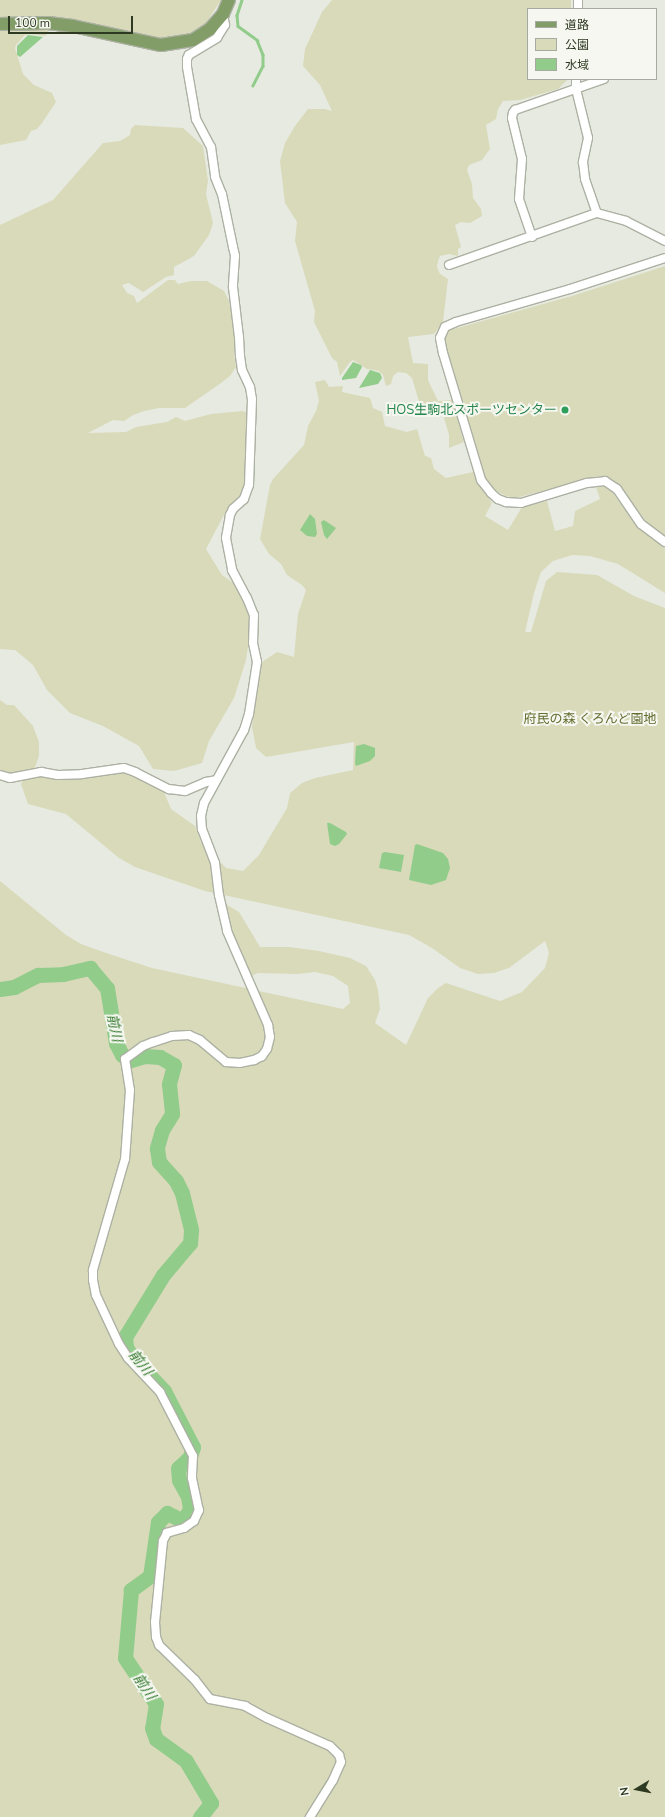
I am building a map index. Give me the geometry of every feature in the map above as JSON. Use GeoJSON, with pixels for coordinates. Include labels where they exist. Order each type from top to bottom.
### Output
{"type":"FeatureCollection","features":[{"type":"Feature","properties":{"kind":"main road"},"geometry":{"type":"LineString","coordinates":[[0,24],[48,23],[73,26],[161,45],[193,40],[210,29],[223,14],[230,0]]}},
{"type":"Feature","properties":{"kind":"street"},"geometry":{"type":"LineString","coordinates":[[223,14],[225,26],[217,38],[189,55],[187,59],[187,66],[196,119],[210,147],[215,177],[222,194],[234,246],[235,256],[233,287],[240,356],[252,399],[249,485],[244,499],[232,509],[226,538],[232,570],[248,598],[254,615],[253,643],[257,662],[249,714],[244,730],[216,780],[204,804],[200,816],[202,829],[215,863],[219,895],[227,931],[268,1024],[270,1037],[267,1049],[262,1056],[254,1060],[233,1063],[226,1062],[194,1036],[182,1035],[152,1042],[127,1057],[130,1090],[125,1158],[110,1205],[94,1270],[93,1280],[96,1295],[119,1344],[128,1358],[160,1392],[192,1452],[192,1478],[199,1510],[194,1522],[184,1528],[168,1533],[163,1541],[154,1622],[156,1637],[165,1653],[195,1680],[210,1699],[245,1706],[267,1718],[330,1746],[339,1755],[341,1762],[333,1780],[310,1817]]}},
{"type":"Feature","properties":{"kind":"street"},"geometry":{"type":"LineString","coordinates":[[576,80],[576,88],[588,138],[584,162],[585,179],[597,213]]}},
{"type":"Feature","properties":{"kind":"street"},"geometry":{"type":"LineString","coordinates":[[532,236],[519,199],[522,159],[512,118],[513,113],[516,110],[601,80]]}},
{"type":"Feature","properties":{"kind":"street"},"geometry":{"type":"LineString","coordinates":[[449,265],[597,213],[626,220],[665,241]]}},
{"type":"Feature","properties":{"kind":"street"},"geometry":{"type":"LineString","coordinates":[[665,258],[570,289],[456,322],[445,327],[440,338],[481,480],[491,494],[506,502],[522,503],[587,483],[605,481],[617,489],[641,524],[665,542]]}},
{"type":"Feature","properties":{"kind":"street"},"geometry":{"type":"LineString","coordinates":[[0,775],[10,778],[40,772],[58,775],[124,768],[169,789],[185,791],[206,782],[216,780]]}},
{"type":"Feature","properties":{"kind":"green space"},"geometry":{"type":"Polygon","coordinates":[[[0,0],[221,0],[202,29],[185,36],[159,39],[84,21],[53,17],[48,33],[45,36],[25,35],[15,48],[23,74],[34,85],[52,93],[56,102],[42,123],[37,129],[31,131],[26,140],[0,145],[0,0]]]}},
{"type":"Feature","properties":{"kind":"green space"},"geometry":{"type":"Polygon","coordinates":[[[332,0],[571,0],[571,8],[527,8],[527,80],[567,80],[558,89],[520,100],[503,101],[498,109],[496,119],[486,125],[490,149],[482,160],[469,165],[467,170],[472,184],[473,198],[481,209],[482,216],[470,223],[461,222],[455,225],[461,247],[458,249],[458,256],[449,254],[440,256],[438,261],[437,267],[440,274],[448,279],[443,322],[434,334],[408,337],[413,363],[428,364],[428,380],[438,401],[452,400],[464,442],[449,448],[449,435],[443,414],[420,405],[412,378],[406,373],[398,372],[393,376],[391,384],[386,386],[383,375],[379,371],[367,369],[353,360],[340,376],[337,362],[332,358],[314,322],[315,311],[295,241],[297,222],[285,203],[280,161],[285,143],[295,126],[308,109],[325,109],[332,111],[320,85],[303,66],[305,49],[322,12],[332,0]]]}},
{"type":"Feature","properties":{"kind":"green space"},"geometry":{"type":"Polygon","coordinates":[[[135,125],[183,128],[203,146],[208,181],[206,194],[213,223],[209,235],[194,256],[174,267],[174,275],[166,277],[143,292],[129,283],[122,285],[127,293],[134,296],[137,303],[168,280],[175,280],[178,284],[191,281],[207,281],[224,291],[229,301],[234,327],[234,354],[236,367],[230,376],[185,408],[159,408],[144,411],[133,415],[124,421],[113,420],[88,433],[126,432],[136,427],[167,422],[176,417],[185,421],[211,414],[243,411],[249,414],[245,490],[227,509],[206,549],[222,575],[235,584],[246,601],[251,626],[246,660],[234,698],[209,741],[202,763],[174,771],[153,769],[139,746],[103,726],[70,713],[47,690],[33,665],[15,650],[0,649],[0,225],[53,200],[103,143],[120,141],[130,135],[131,129],[135,125]]]}},
{"type":"Feature","properties":{"kind":"green space","name":"HOS生駒北スポーツセンター"},"geometry":{"type":"Polygon","coordinates":[[[665,266],[665,536],[648,524],[617,484],[601,476],[515,498],[506,496],[493,489],[485,478],[445,344],[445,338],[450,330],[572,296],[665,266]]]}},
{"type":"Feature","properties":{"kind":"green space","name":"府民の森 くろんど園地"},"geometry":{"type":"Polygon","coordinates":[[[325,380],[329,387],[343,386],[342,392],[370,398],[373,408],[382,412],[385,426],[407,432],[417,429],[425,456],[431,458],[434,469],[446,478],[473,472],[477,482],[492,503],[485,516],[508,530],[522,507],[547,501],[555,531],[573,526],[575,511],[600,499],[596,487],[606,487],[612,492],[636,525],[665,548],[665,593],[618,564],[590,556],[572,555],[553,561],[541,572],[534,593],[525,632],[531,632],[546,581],[557,572],[597,575],[634,596],[665,608],[665,1817],[0,1817],[0,881],[66,935],[81,944],[109,954],[152,968],[343,1009],[350,1003],[348,986],[333,976],[315,972],[298,974],[258,973],[249,977],[235,946],[222,902],[239,912],[260,947],[289,947],[319,951],[350,958],[366,966],[375,980],[378,990],[380,1009],[375,1023],[406,1045],[428,998],[438,988],[446,983],[500,1001],[522,992],[545,968],[549,953],[545,941],[509,968],[494,973],[478,974],[460,968],[432,948],[409,935],[205,891],[135,867],[119,858],[66,814],[28,804],[21,784],[24,776],[75,777],[120,770],[134,774],[164,792],[171,809],[195,826],[201,842],[226,868],[243,871],[259,855],[287,808],[290,793],[302,783],[315,778],[353,770],[354,742],[266,757],[256,748],[252,727],[262,662],[277,652],[294,657],[298,614],[306,590],[302,585],[287,575],[281,564],[269,554],[260,539],[270,485],[273,479],[304,445],[308,426],[316,411],[319,401],[315,382],[325,380]]]}},
{"type":"Feature","properties":{"kind":"green space"},"geometry":{"type":"Polygon","coordinates":[[[0,700],[7,705],[14,705],[33,726],[39,742],[39,756],[34,770],[0,778],[0,700]]]}},
{"type":"Feature","properties":{"kind":"water"},"geometry":{"type":"Polygon","coordinates":[[[28,35],[43,37],[20,57],[17,55],[17,46],[28,35]]]}},
{"type":"Feature","properties":{"kind":"water"},"geometry":{"type":"Polygon","coordinates":[[[353,362],[361,365],[362,367],[356,378],[342,380],[342,378],[353,362]]]}},
{"type":"Feature","properties":{"kind":"water"},"geometry":{"type":"Polygon","coordinates":[[[370,370],[380,373],[382,378],[378,384],[359,388],[370,370]]]}},
{"type":"Feature","properties":{"kind":"water"},"geometry":{"type":"Polygon","coordinates":[[[310,514],[315,519],[317,534],[315,537],[307,536],[300,530],[310,514]]]}},
{"type":"Feature","properties":{"kind":"water"},"geometry":{"type":"Polygon","coordinates":[[[324,520],[336,528],[327,539],[324,535],[321,522],[324,520]]]}},
{"type":"Feature","properties":{"kind":"water"},"geometry":{"type":"Polygon","coordinates":[[[364,744],[375,748],[375,756],[370,761],[356,766],[356,746],[364,744]]]}},
{"type":"Feature","properties":{"kind":"water"},"geometry":{"type":"Polygon","coordinates":[[[327,823],[330,823],[347,834],[339,844],[335,846],[330,844],[327,823]]]}},
{"type":"Feature","properties":{"kind":"water"},"geometry":{"type":"Polygon","coordinates":[[[417,844],[443,853],[448,859],[450,868],[446,880],[431,885],[409,880],[415,845],[417,844]]]}},
{"type":"Feature","properties":{"kind":"water"},"geometry":{"type":"Polygon","coordinates":[[[385,852],[404,855],[401,872],[379,868],[382,853],[385,852]]]}},
{"type":"Feature","properties":{"kind":"waterway"},"geometry":{"type":"LineString","coordinates":[[242,0],[237,15],[238,26],[257,40],[263,55],[263,66],[253,86]]}},
{"type":"Feature","properties":{"kind":"waterway","name":"前川"},"geometry":{"type":"LineString","coordinates":[[0,989],[14,987],[38,975],[63,974],[90,968],[107,988],[116,1043],[122,1055],[131,1060],[145,1056],[160,1057],[174,1065],[169,1084],[172,1114],[162,1130],[157,1148],[159,1162],[176,1181],[182,1193],[191,1230],[190,1243],[163,1275],[125,1337],[126,1347],[132,1357],[164,1391],[193,1447],[190,1457],[178,1468],[179,1480],[188,1496],[190,1509],[183,1521],[167,1513],[158,1522],[150,1576],[131,1590],[125,1658],[156,1704],[152,1728],[156,1739],[186,1761],[211,1803],[200,1817]]}},
{"type":"Feature","properties":{"kind":"place","name":"HOS生駒北スポーツセンター"},"geometry":{"type":"Point","coordinates":[565,410]}}]}
